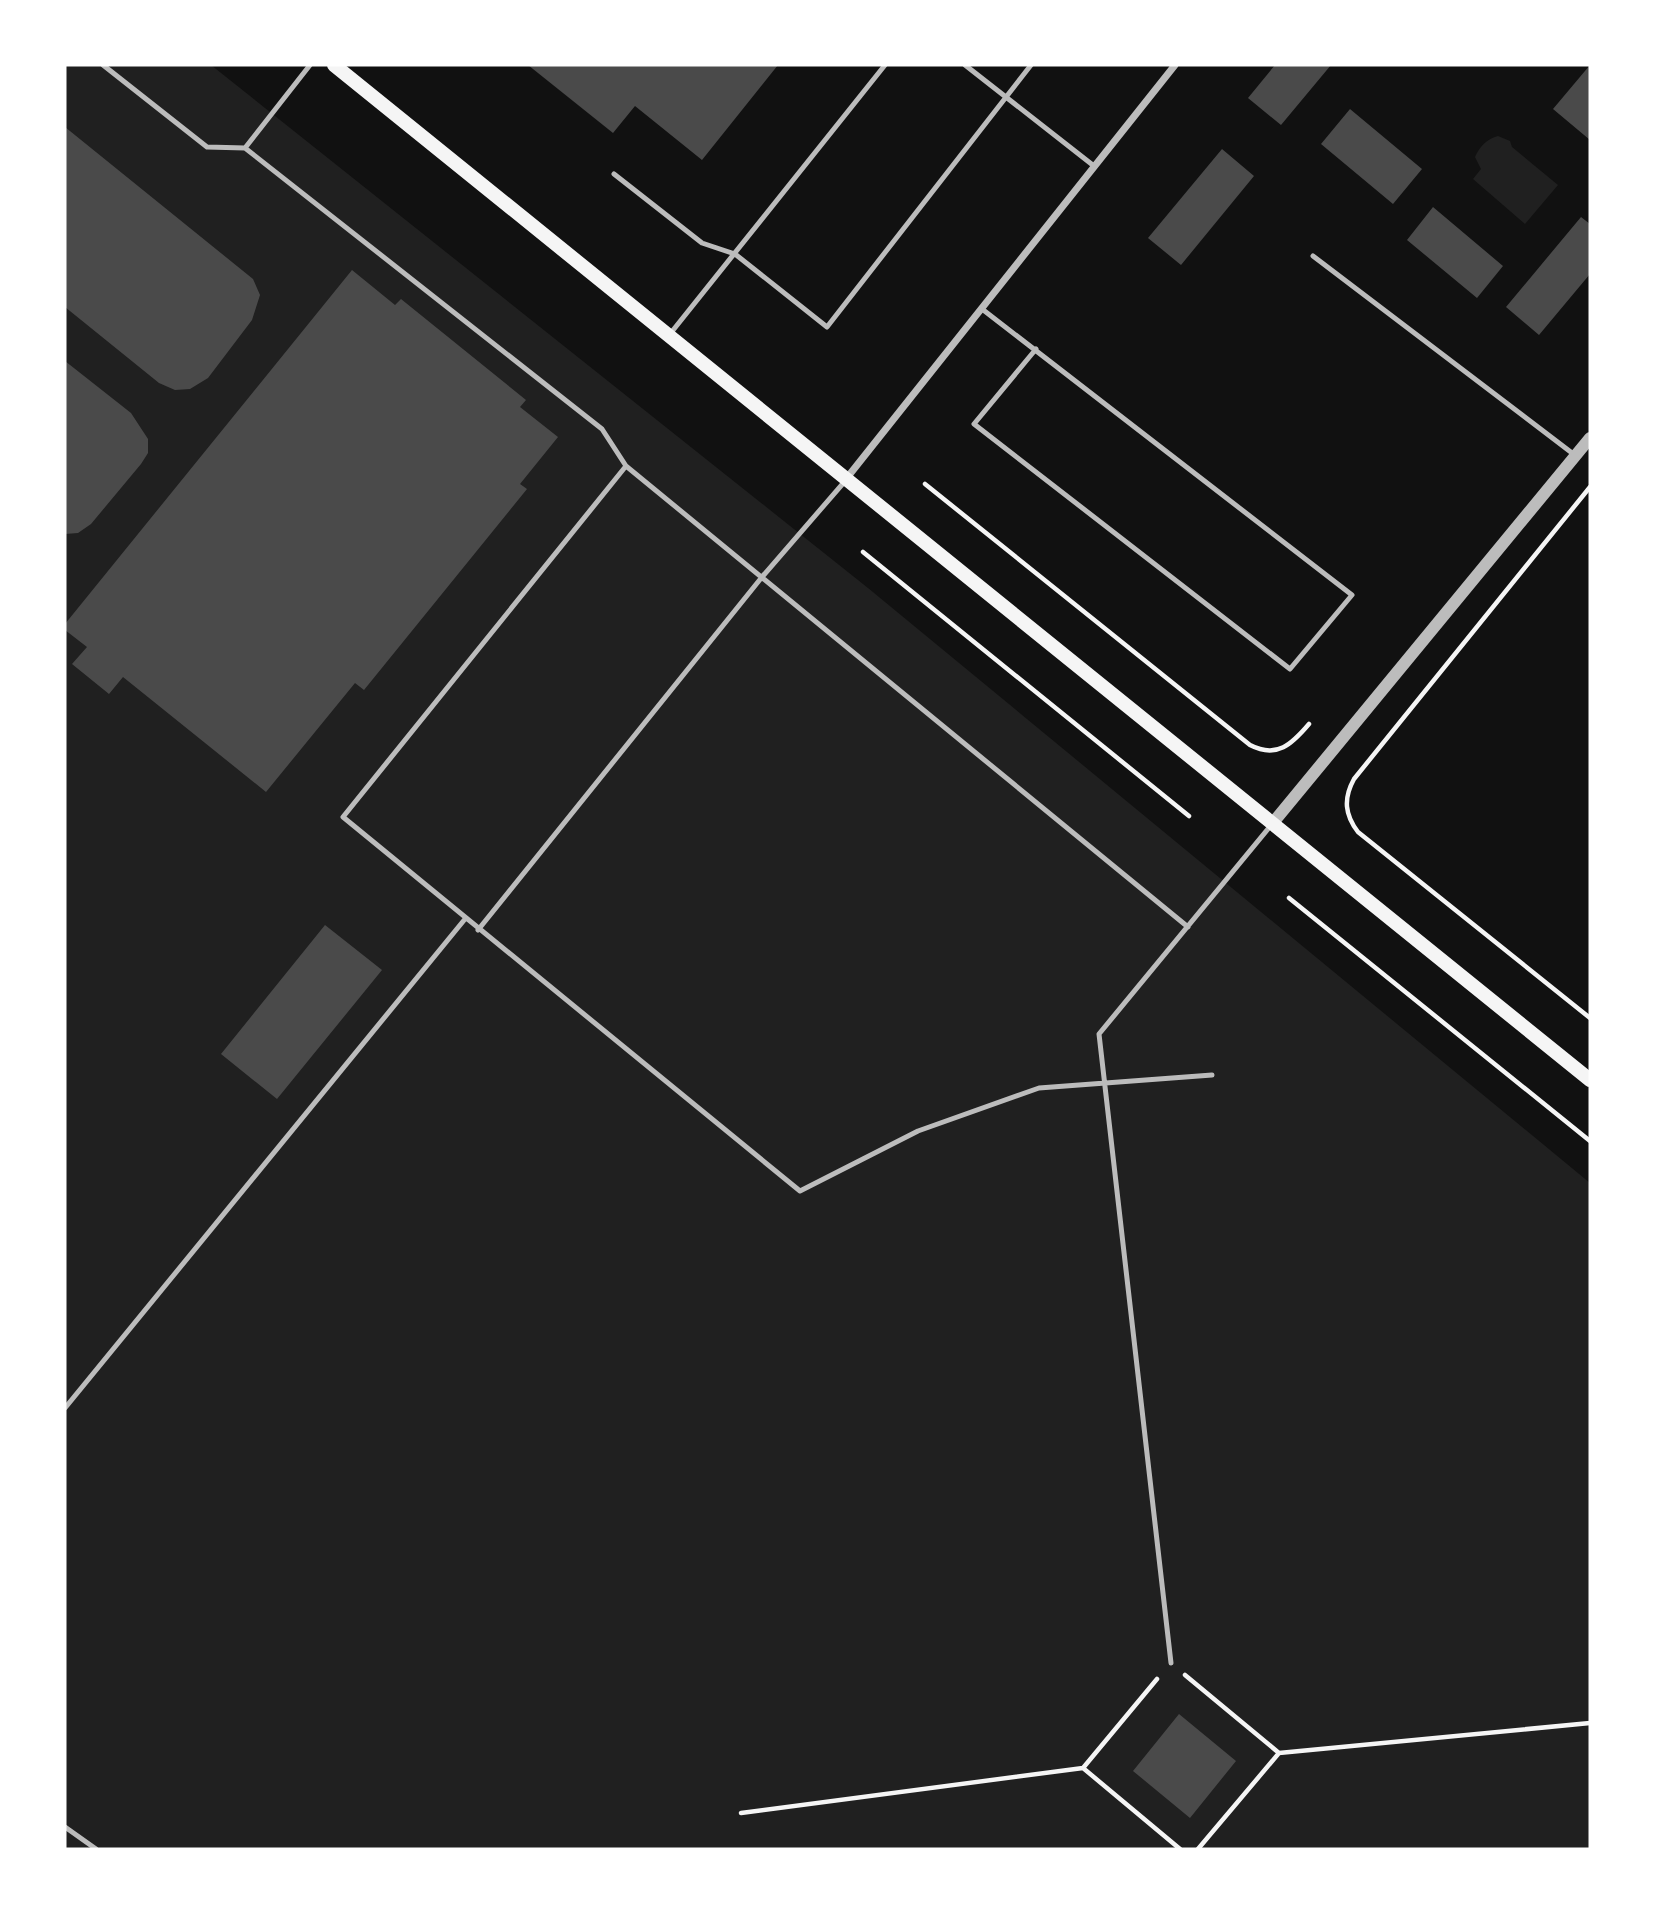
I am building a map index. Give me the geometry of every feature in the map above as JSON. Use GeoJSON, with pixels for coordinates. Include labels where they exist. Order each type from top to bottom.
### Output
{"type":"FeatureCollection","features":[{"type":"Feature","properties":{"kind":"main road"},"geometry":{"type":"LineString","coordinates":[[334,65],[1590,1080]]}},
{"type":"Feature","properties":{"kind":"street"},"geometry":{"type":"LineString","coordinates":[[846,480],[1175,65]]}},
{"type":"Feature","properties":{"kind":"street"},"geometry":{"type":"LineString","coordinates":[[1272,824],[1590,438]]}},
{"type":"Feature","properties":{"kind":"lane"},"geometry":{"type":"LineString","coordinates":[[103,65],[207,147],[245,148],[603,429],[626,466],[1188,927]]}},
{"type":"Feature","properties":{"kind":"lane"},"geometry":{"type":"LineString","coordinates":[[245,148],[310,65]]}},
{"type":"Feature","properties":{"kind":"lane"},"geometry":{"type":"LineString","coordinates":[[668,337],[885,65]]}},
{"type":"Feature","properties":{"kind":"lane"},"geometry":{"type":"LineString","coordinates":[[965,65],[1094,166]]}},
{"type":"Feature","properties":{"kind":"lane"},"geometry":{"type":"LineString","coordinates":[[614,174],[702,243],[735,254],[827,327],[1031,65]]}},
{"type":"Feature","properties":{"kind":"lane"},"geometry":{"type":"LineString","coordinates":[[1313,256],[1576,456]]}},
{"type":"Feature","properties":{"kind":"lane"},"geometry":{"type":"LineString","coordinates":[[982,309],[1036,349],[1352,595],[1290,669],[974,424],[1036,349]]}},
{"type":"Feature","properties":{"kind":"lane"},"geometry":{"type":"LineString","coordinates":[[626,466],[343,817],[800,1191],[918,1131],[1039,1088],[1212,1075]]}},
{"type":"Feature","properties":{"kind":"lane"},"geometry":{"type":"LineString","coordinates":[[478,930],[762,577],[846,480]]}},
{"type":"Feature","properties":{"kind":"lane"},"geometry":{"type":"LineString","coordinates":[[1171,1663],[1099,1034],[1272,824]]}},
{"type":"Feature","properties":{"kind":"lane"},"geometry":{"type":"LineString","coordinates":[[65,1408],[466,919]]}},
{"type":"Feature","properties":{"kind":"lane"},"geometry":{"type":"LineString","coordinates":[[65,1827],[96,1849]]}},
{"type":"Feature","properties":{"kind":"path"},"geometry":{"type":"LineString","coordinates":[[925,484],[1263,753],[1285,751],[1309,724]]}},
{"type":"Feature","properties":{"kind":"path"},"geometry":{"type":"LineString","coordinates":[[1590,487],[1354,779],[1347,796],[1345,816],[1359,832],[1590,1018]]}},
{"type":"Feature","properties":{"kind":"path"},"geometry":{"type":"LineString","coordinates":[[863,552],[1188,816]]}},
{"type":"Feature","properties":{"kind":"path"},"geometry":{"type":"LineString","coordinates":[[1339,795],[1347,796]]}},
{"type":"Feature","properties":{"kind":"path"},"geometry":{"type":"LineString","coordinates":[[1289,898],[1590,1141]]}},
{"type":"Feature","properties":{"kind":"path"},"geometry":{"type":"LineString","coordinates":[[741,1813],[1083,1768],[1171,1663],[1279,1753]]}},
{"type":"Feature","properties":{"kind":"path"},"geometry":{"type":"LineString","coordinates":[[1198,1849],[1279,1753],[1590,1723]]}},
{"type":"Feature","properties":{"kind":"path"},"geometry":{"type":"LineString","coordinates":[[1083,1768],[1180,1849]]}},
{"type":"Feature","properties":{"kind":"shaded area"},"geometry":{"type":"Polygon","coordinates":[[[65,65],[211,65],[868,588],[1590,1183],[1590,1849],[65,1849],[65,65]]]}},
{"type":"Feature","properties":{"kind":"shaded area"},"geometry":{"type":"Polygon","coordinates":[[[1498,136],[1510,141],[1512,147],[1558,185],[1525,224],[1473,179],[1481,169],[1475,157],[1477,153],[1487,141],[1498,136]]]}},
{"type":"Feature","properties":{"kind":"building"},"geometry":{"type":"Polygon","coordinates":[[[528,65],[778,65],[702,160],[635,106],[613,133],[528,65]]]}},
{"type":"Feature","properties":{"kind":"building"},"geometry":{"type":"Polygon","coordinates":[[[1275,65],[1331,65],[1281,125],[1248,98],[1275,65]]]}},
{"type":"Feature","properties":{"kind":"building"},"geometry":{"type":"Polygon","coordinates":[[[1590,65],[1590,140],[1553,109],[1590,65]]]}},
{"type":"Feature","properties":{"kind":"building"},"geometry":{"type":"Polygon","coordinates":[[[1350,109],[1422,169],[1393,204],[1321,144],[1350,109]]]}},
{"type":"Feature","properties":{"kind":"building"},"geometry":{"type":"Polygon","coordinates":[[[65,127],[253,279],[260,295],[252,320],[208,378],[190,389],[175,390],[159,383],[65,307],[65,127]]]}},
{"type":"Feature","properties":{"kind":"building"},"geometry":{"type":"Polygon","coordinates":[[[1222,149],[1254,176],[1181,265],[1148,238],[1222,149]]]}},
{"type":"Feature","properties":{"kind":"building"},"geometry":{"type":"Polygon","coordinates":[[[1433,207],[1503,266],[1477,298],[1407,240],[1433,207]]]}},
{"type":"Feature","properties":{"kind":"building"},"geometry":{"type":"Polygon","coordinates":[[[1581,217],[1590,224],[1590,274],[1539,335],[1506,307],[1581,217]]]}},
{"type":"Feature","properties":{"kind":"building"},"geometry":{"type":"Polygon","coordinates":[[[352,270],[395,305],[401,299],[526,400],[520,407],[558,437],[520,484],[527,489],[364,690],[355,683],[266,792],[123,677],[109,694],[72,664],[87,647],[65,630],[65,624],[352,270]]]}},
{"type":"Feature","properties":{"kind":"building"},"geometry":{"type":"Polygon","coordinates":[[[65,361],[131,413],[148,439],[148,453],[91,524],[78,533],[65,534],[65,361]]]}},
{"type":"Feature","properties":{"kind":"building"},"geometry":{"type":"Polygon","coordinates":[[[325,925],[382,970],[277,1099],[221,1054],[325,925]]]}},
{"type":"Feature","properties":{"kind":"building"},"geometry":{"type":"Polygon","coordinates":[[[1179,1714],[1236,1761],[1190,1818],[1133,1771],[1179,1714]]]}}]}
